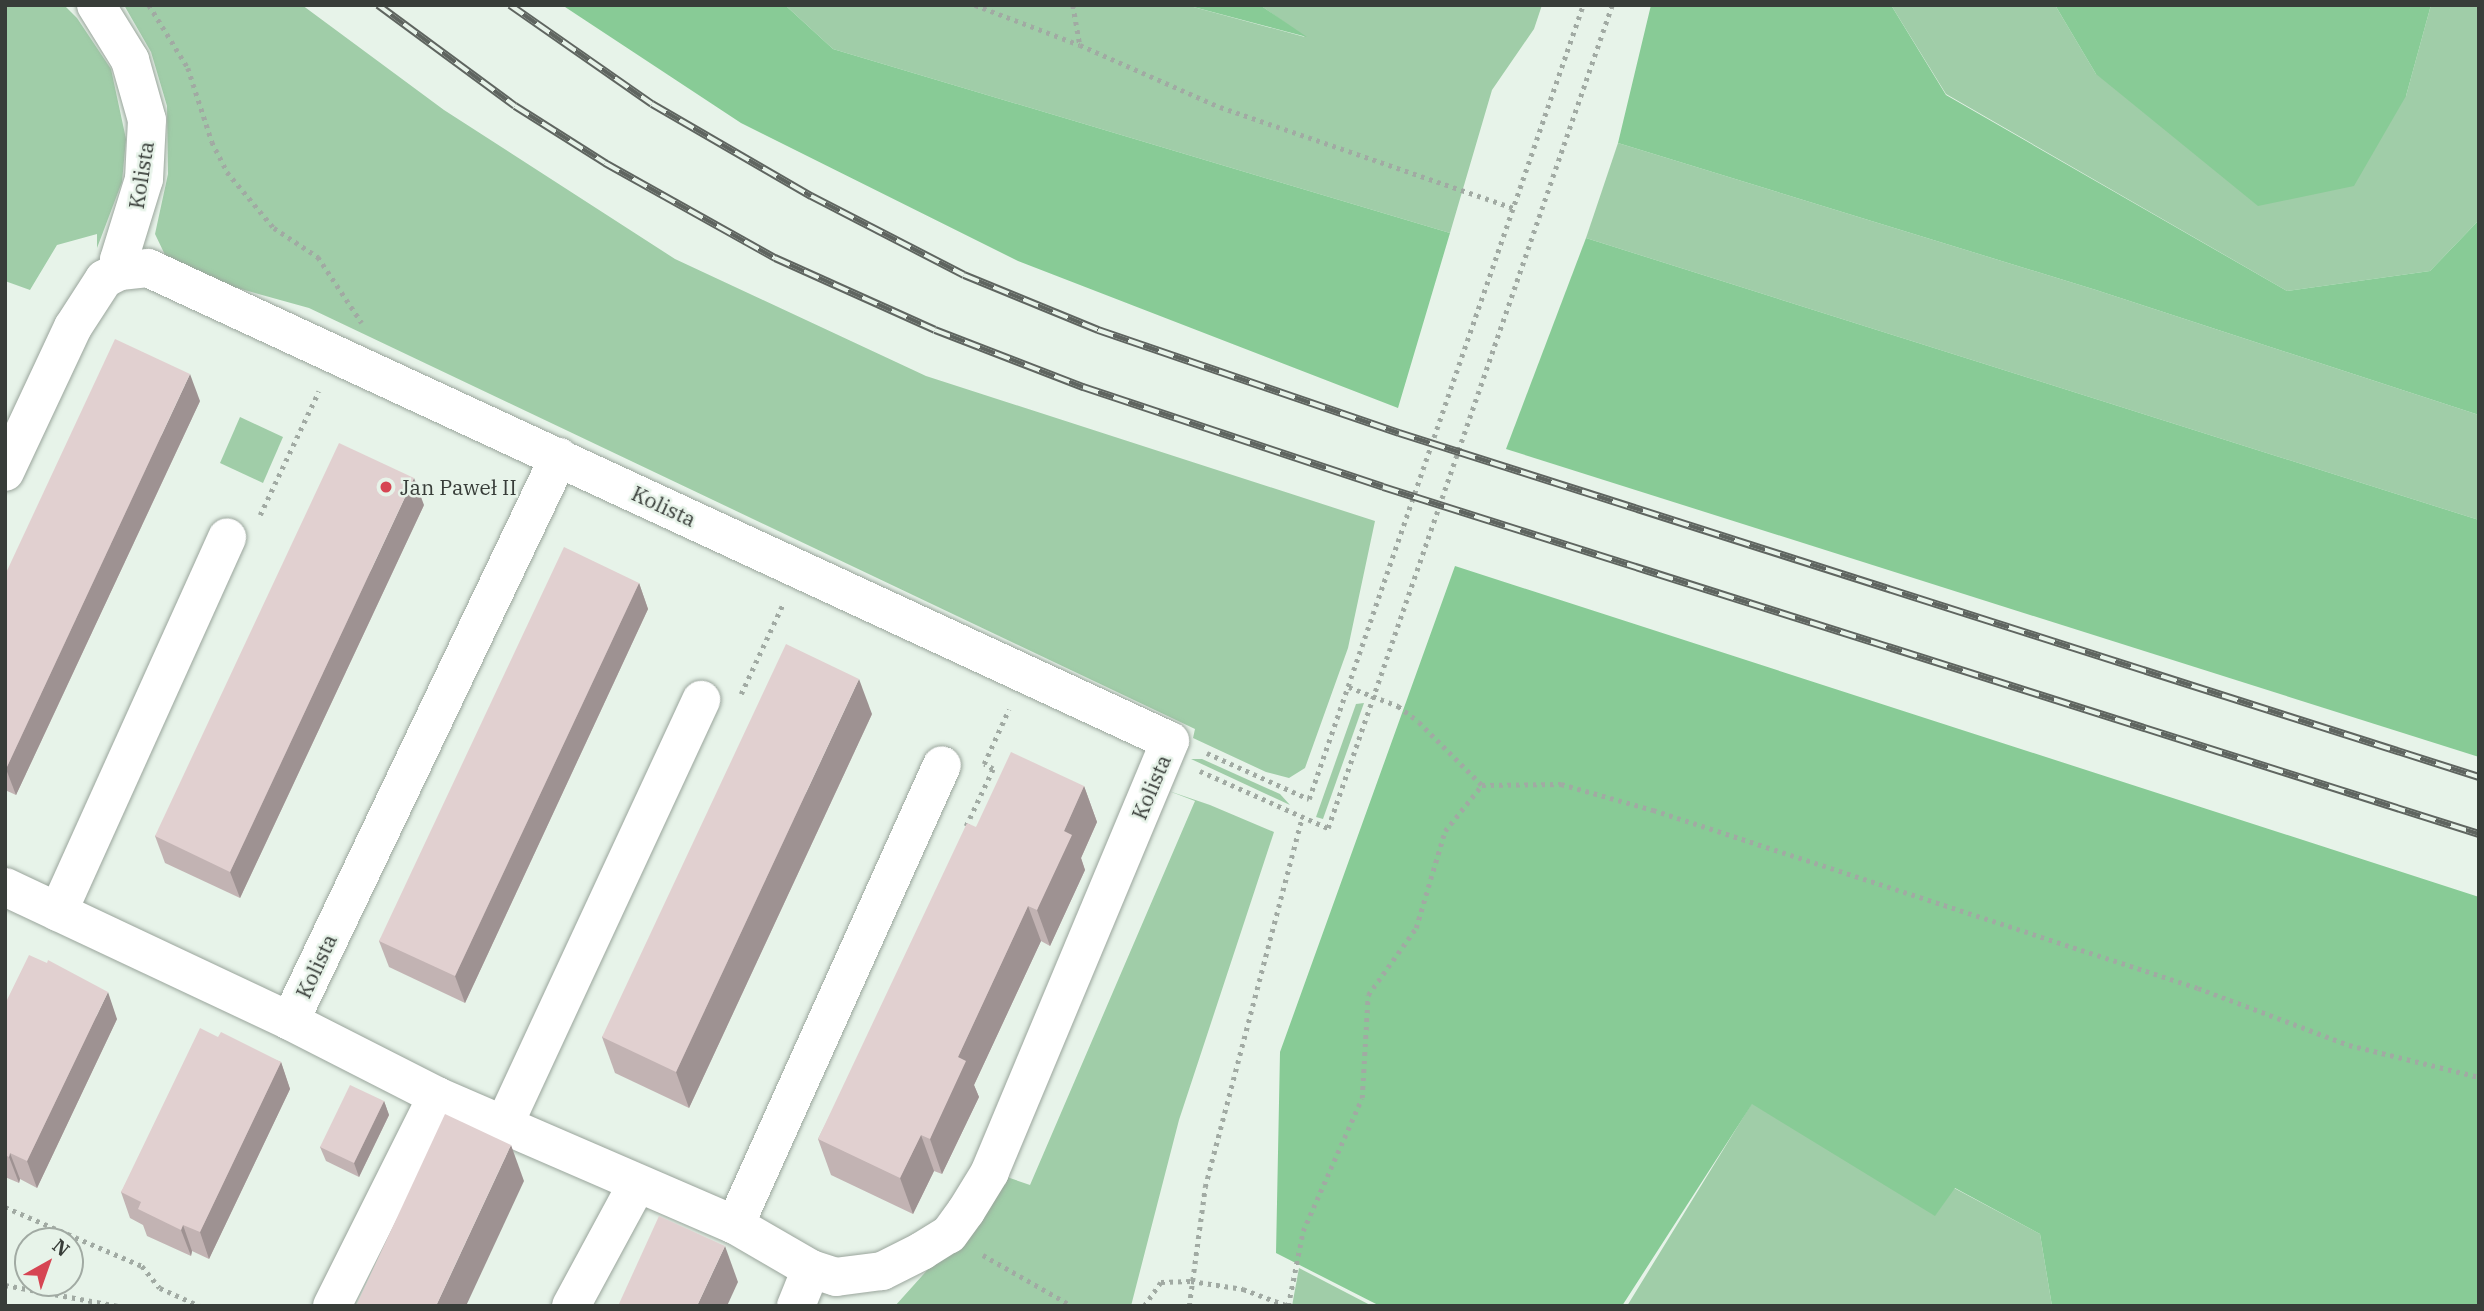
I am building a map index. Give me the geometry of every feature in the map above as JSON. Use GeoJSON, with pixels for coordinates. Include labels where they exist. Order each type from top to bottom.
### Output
{"type":"FeatureCollection","features":[{"type":"Feature","properties":{"kind":"street","name":"Kolista"},"geometry":{"type":"LineString","coordinates":[[5,887],[290,1021],[437,1097],[735,1225],[811,1269],[836,1278],[881,1271],[949,1234],[990,1171],[1168,747],[559,457],[215,297],[148,268],[120,271],[118,260],[144,179],[147,120],[130,60],[96,5]]}},
{"type":"Feature","properties":{"kind":"street"},"geometry":{"type":"LineString","coordinates":[[7,464],[73,327],[104,279],[120,271]]}},
{"type":"Feature","properties":{"kind":"street","name":"Kolista"},"geometry":{"type":"LineString","coordinates":[[290,1021],[559,457]]}},
{"type":"Feature","properties":{"kind":"street"},"geometry":{"type":"LineString","coordinates":[[58,912],[227,537]]}},
{"type":"Feature","properties":{"kind":"street"},"geometry":{"type":"LineString","coordinates":[[503,1127],[701,701]]}},
{"type":"Feature","properties":{"kind":"street"},"geometry":{"type":"LineString","coordinates":[[735,1225],[942,765]]}},
{"type":"Feature","properties":{"kind":"street"},"geometry":{"type":"LineString","coordinates":[[332,1306],[437,1097]]}},
{"type":"Feature","properties":{"kind":"street"},"geometry":{"type":"LineString","coordinates":[[571,1306],[637,1184]]}},
{"type":"Feature","properties":{"kind":"street"},"geometry":{"type":"LineString","coordinates":[[796,1306],[811,1269]]}},
{"type":"Feature","properties":{"kind":"path"},"geometry":{"type":"LineString","coordinates":[[149,5],[187,68],[212,142],[227,172],[274,228],[318,257],[346,295],[370,338],[351,362],[249,538],[227,537]]}},
{"type":"Feature","properties":{"kind":"path"},"geometry":{"type":"LineString","coordinates":[[975,5],[1080,45],[1220,107],[1514,208]]}},
{"type":"Feature","properties":{"kind":"path"},"geometry":{"type":"LineString","coordinates":[[1073,5],[1080,45]]}},
{"type":"Feature","properties":{"kind":"path"},"geometry":{"type":"LineString","coordinates":[[1168,747],[1309,799],[1583,5]]}},
{"type":"Feature","properties":{"kind":"path"},"geometry":{"type":"LineString","coordinates":[[1168,747],[1303,818],[1328,828],[1612,5]]}},
{"type":"Feature","properties":{"kind":"path"},"geometry":{"type":"LineString","coordinates":[[1349,687],[1373,696],[1419,722],[1482,785],[1561,784],[1614,799],[2198,988],[2349,1045],[2479,1077]]}},
{"type":"Feature","properties":{"kind":"path"},"geometry":{"type":"LineString","coordinates":[[1144,1306],[1161,1282],[1191,1281],[1231,1287],[1288,1306],[1303,1231],[1362,1098],[1368,995],[1416,928],[1445,831],[1482,785]]}},
{"type":"Feature","properties":{"kind":"path"},"geometry":{"type":"LineString","coordinates":[[1189,1306],[1205,1187],[1303,818]]}},
{"type":"Feature","properties":{"kind":"path"},"geometry":{"type":"LineString","coordinates":[[5,1207],[142,1266],[160,1288],[201,1306]]}},
{"type":"Feature","properties":{"kind":"path"},"geometry":{"type":"LineString","coordinates":[[949,1234],[1072,1306]]}},
{"type":"Feature","properties":{"kind":"path"},"geometry":{"type":"LineString","coordinates":[[5,1285],[118,1306]]}},
{"type":"Feature","properties":{"kind":"green space"},"geometry":{"type":"Polygon","coordinates":[[[5,5],[64,5],[77,18],[111,69],[126,139],[122,182],[97,248],[97,234],[57,245],[30,290],[5,281],[5,5]]]}},
{"type":"Feature","properties":{"kind":"green space"},"geometry":{"type":"Polygon","coordinates":[[[124,5],[302,5],[444,110],[675,259],[926,376],[1375,521],[1348,648],[1305,768],[1289,778],[1266,772],[1193,738],[1195,729],[309,308],[205,279],[167,259],[155,234],[168,174],[167,106],[151,52],[124,5]]]}},
{"type":"Feature","properties":{"kind":"green space"},"geometry":{"type":"Polygon","coordinates":[[[562,5],[785,5],[833,49],[1450,233],[1398,408],[1018,261],[741,123],[562,5]]]}},
{"type":"Feature","properties":{"kind":"green space"},"geometry":{"type":"Polygon","coordinates":[[[785,5],[1186,5],[1305,37],[1260,5],[1542,5],[1534,29],[1492,90],[1450,233],[833,49],[785,5]]]}},
{"type":"Feature","properties":{"kind":"green space"},"geometry":{"type":"Polygon","coordinates":[[[1186,5],[1260,5],[1307,37],[1186,5]]]}},
{"type":"Feature","properties":{"kind":"green space"},"geometry":{"type":"Polygon","coordinates":[[[1651,5],[1891,5],[1946,95],[2287,291],[2430,271],[2479,220],[2479,415],[2096,290],[1618,143],[1651,5]]]}},
{"type":"Feature","properties":{"kind":"green space"},"geometry":{"type":"Polygon","coordinates":[[[1891,5],[2055,5],[2096,74],[2406,96],[2431,5],[2479,5],[2479,220],[2430,271],[2287,291],[1946,94],[1891,5]]]}},
{"type":"Feature","properties":{"kind":"green space"},"geometry":{"type":"Polygon","coordinates":[[[2055,5],[2431,5],[2406,96],[2354,186],[2258,206],[2096,74],[2055,5]]]}},
{"type":"Feature","properties":{"kind":"green space"},"geometry":{"type":"Polygon","coordinates":[[[1618,143],[2096,290],[2479,415],[2479,520],[1586,238],[1618,143]]]}},
{"type":"Feature","properties":{"kind":"green space"},"geometry":{"type":"Polygon","coordinates":[[[1586,238],[2479,520],[2479,757],[1506,449],[1586,238]]]}},
{"type":"Feature","properties":{"kind":"green space"},"geometry":{"type":"Polygon","coordinates":[[[240,417],[283,437],[263,483],[220,463],[240,417]]]}},
{"type":"Feature","properties":{"kind":"green space"},"geometry":{"type":"Polygon","coordinates":[[[1455,566],[2479,897],[2479,1306],[2052,1306],[2040,1234],[1955,1188],[1935,1216],[1752,1104],[1622,1306],[1380,1306],[1276,1253],[1280,1052],[1455,566]]]}},
{"type":"Feature","properties":{"kind":"green space"},"geometry":{"type":"Polygon","coordinates":[[[1364,703],[1323,819],[1316,817],[1356,704],[1364,703]]]}},
{"type":"Feature","properties":{"kind":"green space"},"geometry":{"type":"Polygon","coordinates":[[[1191,759],[1202,759],[1280,794],[1290,805],[1191,759]]]}},
{"type":"Feature","properties":{"kind":"green space"},"geometry":{"type":"Polygon","coordinates":[[[1166,790],[1210,805],[1274,832],[1179,1120],[1131,1306],[895,1306],[957,1237],[1001,1175],[1030,1185],[1195,801],[1166,790]]]}},
{"type":"Feature","properties":{"kind":"green space"},"geometry":{"type":"Polygon","coordinates":[[[1752,1103],[1935,1215],[1954,1188],[2040,1234],[2052,1306],[1627,1306],[1752,1103]]]}},
{"type":"Feature","properties":{"kind":"green space"},"geometry":{"type":"Polygon","coordinates":[[[1299,1268],[1372,1306],[1292,1306],[1299,1268]]]}},
{"type":"Feature","properties":{"kind":"building"},"geometry":{"type":"Polygon","coordinates":[[[115,339],[190,374],[6,769],[5,575],[115,339]]]}},
{"type":"Feature","properties":{"kind":"building"},"geometry":{"type":"Polygon","coordinates":[[[339,443],[414,478],[230,872],[155,836],[339,443]]]}},
{"type":"Feature","properties":{"kind":"building"},"geometry":{"type":"Polygon","coordinates":[[[564,547],[639,583],[455,976],[379,941],[564,547]]]}},
{"type":"Feature","properties":{"kind":"building"},"geometry":{"type":"Polygon","coordinates":[[[786,644],[859,679],[676,1072],[602,1037],[786,644]]]}},
{"type":"Feature","properties":{"kind":"building"},"geometry":{"type":"Polygon","coordinates":[[[1011,752],[1084,786],[1064,831],[1072,835],[1037,910],[1028,906],[958,1057],[966,1061],[930,1139],[921,1135],[900,1178],[818,1139],[967,823],[976,827],[1011,752]]]}},
{"type":"Feature","properties":{"kind":"building"},"geometry":{"type":"Polygon","coordinates":[[[29,955],[47,963],[48,960],[108,992],[27,1161],[10,1153],[9,1157],[5,1155],[5,1004],[29,955]]]}},
{"type":"Feature","properties":{"kind":"building"},"geometry":{"type":"Polygon","coordinates":[[[200,1028],[218,1037],[221,1032],[281,1062],[200,1232],[183,1225],[181,1230],[138,1209],[141,1202],[121,1192],[200,1028]]]}},
{"type":"Feature","properties":{"kind":"building"},"geometry":{"type":"Polygon","coordinates":[[[350,1085],[384,1101],[354,1163],[320,1147],[350,1085]]]}},
{"type":"Feature","properties":{"kind":"building"},"geometry":{"type":"Polygon","coordinates":[[[445,1114],[511,1145],[436,1306],[356,1306],[445,1114]]]}},
{"type":"Feature","properties":{"kind":"building"},"geometry":{"type":"Polygon","coordinates":[[[659,1216],[725,1246],[697,1306],[618,1306],[659,1216]]]}},
{"type":"Feature","properties":{"kind":"railway"},"geometry":{"type":"LineString","coordinates":[[378,5],[515,106],[605,163],[775,258],[935,330],[1083,387],[1383,487],[2479,834]]}},
{"type":"Feature","properties":{"kind":"railway"},"geometry":{"type":"LineString","coordinates":[[510,5],[652,104],[811,196],[964,275],[1098,330],[1399,433],[2479,777]]}},
{"type":"Feature","properties":{"kind":"place","name":"Jan Paweł II"},"geometry":{"type":"Point","coordinates":[386,487]}}]}
